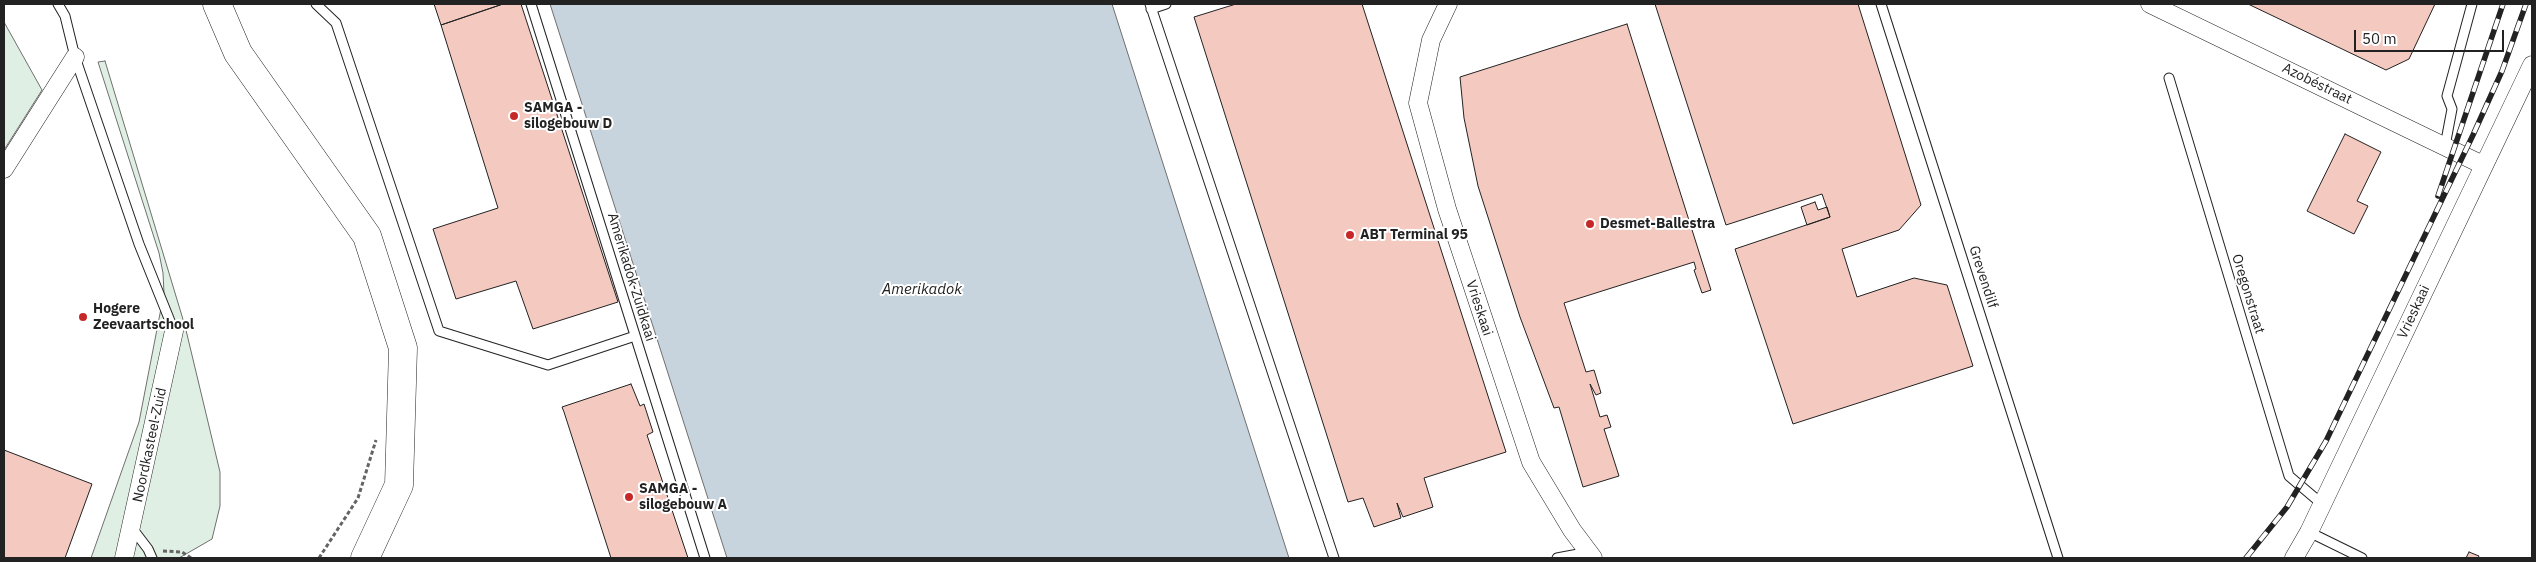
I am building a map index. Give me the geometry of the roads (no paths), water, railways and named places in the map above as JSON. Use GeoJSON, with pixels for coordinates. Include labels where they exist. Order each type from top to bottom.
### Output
{"type":"FeatureCollection","features":[{"type":"Feature","properties":{"kind":"main road"},"geometry":{"type":"LineString","coordinates":[[217,4],[238,53],[367,236],[403,348],[399,485],[366,558]]}},
{"type":"Feature","properties":{"kind":"street","name":"Vrieskaai"},"geometry":{"type":"LineString","coordinates":[[1448,4],[1430,40],[1418,103],[1447,209],[1531,462],[1572,530],[1591,555]]}},
{"type":"Feature","properties":{"kind":"street","name":"Azobéstraat"},"geometry":{"type":"LineString","coordinates":[[2150,4],[2483,165]]}},
{"type":"Feature","properties":{"kind":"street"},"geometry":{"type":"LineString","coordinates":[[4,169],[75,57]]}},
{"type":"Feature","properties":{"kind":"street","name":"Vrieskaai"},"geometry":{"type":"LineString","coordinates":[[2294,558],[2322,504],[2532,65]]}},
{"type":"Feature","properties":{"kind":"street","name":"Noordkasteel-Zuid"},"geometry":{"type":"LineString","coordinates":[[124,558],[174,331]]}},
{"type":"Feature","properties":{"kind":"lane"},"geometry":{"type":"LineString","coordinates":[[58,4],[65,16],[75,57],[139,244],[174,331]]}},
{"type":"Feature","properties":{"kind":"lane"},"geometry":{"type":"LineString","coordinates":[[316,4],[336,23],[439,331],[548,365],[636,336]]}},
{"type":"Feature","properties":{"kind":"lane","name":"Amerikadok-Zuidkaai"},"geometry":{"type":"LineString","coordinates":[[531,4],[705,558]]}},
{"type":"Feature","properties":{"kind":"lane"},"geometry":{"type":"LineString","coordinates":[[1166,4],[1150,6],[1334,558]]}},
{"type":"Feature","properties":{"kind":"lane","name":"Grevendilf"},"geometry":{"type":"LineString","coordinates":[[1881,4],[2058,558]]}},
{"type":"Feature","properties":{"kind":"lane"},"geometry":{"type":"LineString","coordinates":[[2445,146],[2452,109],[2447,96],[2472,4]]}},
{"type":"Feature","properties":{"kind":"lane","name":"Oregonstraat"},"geometry":{"type":"LineString","coordinates":[[2169,78],[2289,476],[2322,504]]}},
{"type":"Feature","properties":{"kind":"lane"},"geometry":{"type":"LineString","coordinates":[[132,528],[148,549],[152,558]]}},
{"type":"Feature","properties":{"kind":"lane"},"geometry":{"type":"LineString","coordinates":[[2308,532],[2362,558]]}},
{"type":"Feature","properties":{"kind":"lane"},"geometry":{"type":"LineString","coordinates":[[1557,558],[1591,555]]}},
{"type":"Feature","properties":{"kind":"water","name":"Amerikadok"},"geometry":{"type":"Polygon","coordinates":[[[550,4],[1112,4],[1289,558],[727,558],[550,4]]]}},
{"type":"Feature","properties":{"kind":"railway"},"geometry":{"type":"LineString","coordinates":[[2438,196],[2503,4]]}},
{"type":"Feature","properties":{"kind":"railway"},"geometry":{"type":"LineString","coordinates":[[2246,558],[2287,507],[2326,441],[2473,135],[2502,71],[2526,4]]}},
{"type":"Feature","properties":{"kind":"place","name":"SAMGA - silogebouw D"},"geometry":{"type":"Point","coordinates":[514,116]}},
{"type":"Feature","properties":{"kind":"place","name":"Desmet-Ballestra"},"geometry":{"type":"Point","coordinates":[1590,224]}},
{"type":"Feature","properties":{"kind":"place","name":"ABT Terminal 95"},"geometry":{"type":"Point","coordinates":[1350,235]}},
{"type":"Feature","properties":{"kind":"place","name":"Hogere Zeevaartschool"},"geometry":{"type":"Point","coordinates":[83,317]}},
{"type":"Feature","properties":{"kind":"place","name":"SAMGA - silogebouw A"},"geometry":{"type":"Point","coordinates":[629,497]}}]}
